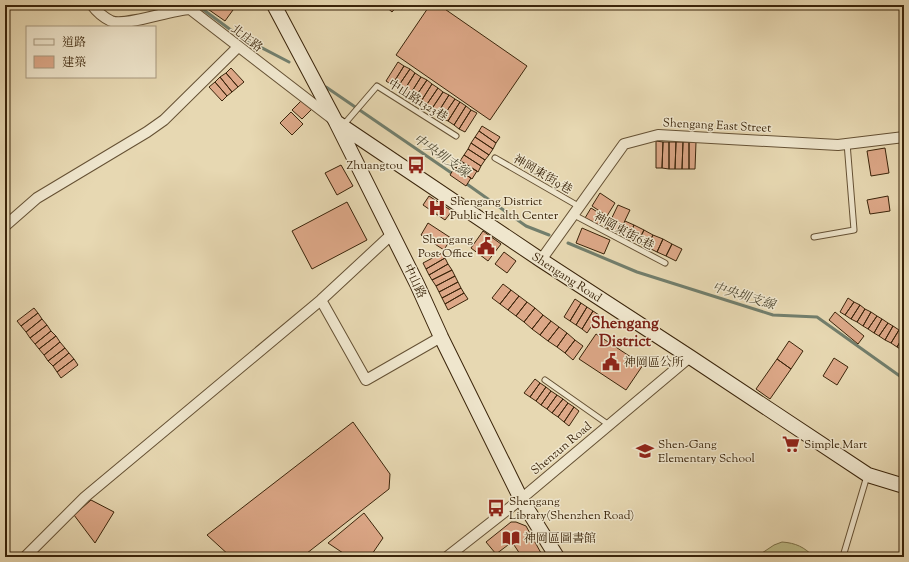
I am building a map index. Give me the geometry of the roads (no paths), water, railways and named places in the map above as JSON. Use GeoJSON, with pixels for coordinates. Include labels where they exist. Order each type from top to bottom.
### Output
{"type":"FeatureCollection","features":[{"type":"Feature","properties":{"kind":"street","name":"北庄路"},"geometry":{"type":"LineString","coordinates":[[92,5],[99,14],[112,22],[122,23],[177,10],[190,9],[238,48],[336,122]]}},
{"type":"Feature","properties":{"kind":"street","name":"中山路"},"geometry":{"type":"LineString","coordinates":[[274,5],[336,122],[417,284],[441,337],[521,499],[557,557]]}},
{"type":"Feature","properties":{"kind":"street"},"geometry":{"type":"LineString","coordinates":[[5,226],[37,198],[147,132],[164,120],[238,48]]}},
{"type":"Feature","properties":{"kind":"street","name":"Shengang Road"},"geometry":{"type":"LineString","coordinates":[[336,122],[541,260],[868,475],[904,486]]}},
{"type":"Feature","properties":{"kind":"street","name":"Shengang East Street"},"geometry":{"type":"LineString","coordinates":[[541,260],[624,144],[658,135],[838,145],[904,137]]}},
{"type":"Feature","properties":{"kind":"street"},"geometry":{"type":"LineString","coordinates":[[25,557],[85,497],[321,300],[392,235]]}},
{"type":"Feature","properties":{"kind":"street"},"geometry":{"type":"LineString","coordinates":[[321,300],[366,380],[441,337]]}},
{"type":"Feature","properties":{"kind":"street","name":"Shenzun Road"},"geometry":{"type":"LineString","coordinates":[[448,557],[521,499],[690,357]]}},
{"type":"Feature","properties":{"kind":"lane","name":"中山路1323巷"},"geometry":{"type":"LineString","coordinates":[[336,122],[346,122],[377,86],[456,136]]}},
{"type":"Feature","properties":{"kind":"lane"},"geometry":{"type":"LineString","coordinates":[[814,237],[854,230],[847,144]]}},
{"type":"Feature","properties":{"kind":"lane","name":"神岡東街9巷"},"geometry":{"type":"LineString","coordinates":[[496,158],[577,211]]}},
{"type":"Feature","properties":{"kind":"lane","name":"神岡東街6巷"},"geometry":{"type":"LineString","coordinates":[[577,211],[665,263]]}},
{"type":"Feature","properties":{"kind":"lane"},"geometry":{"type":"LineString","coordinates":[[545,380],[609,425]]}},
{"type":"Feature","properties":{"kind":"lane"},"geometry":{"type":"LineString","coordinates":[[846,557],[844,553],[868,475]]}},
{"type":"Feature","properties":{"kind":"waterway","name":"中央圳支線"},"geometry":{"type":"LineString","coordinates":[[197,5],[239,36],[289,62]]}},
{"type":"Feature","properties":{"kind":"waterway","name":"中央圳支線"},"geometry":{"type":"LineString","coordinates":[[326,87],[453,174]]}},
{"type":"Feature","properties":{"kind":"waterway","name":"中央圳支線"},"geometry":{"type":"LineString","coordinates":[[464,182],[526,226],[549,235]]}},
{"type":"Feature","properties":{"kind":"waterway","name":"中央圳支線"},"geometry":{"type":"LineString","coordinates":[[568,243],[637,272],[773,315],[817,317],[904,379]]}},
{"type":"Feature","properties":{"kind":"place","name":"Zhuangtou"},"geometry":{"type":"Point","coordinates":[416,165]}},
{"type":"Feature","properties":{"kind":"place","name":"Shengang District Public Health Center"},"geometry":{"type":"Point","coordinates":[437,208]}},
{"type":"Feature","properties":{"kind":"place","name":"Shengang Post Office"},"geometry":{"type":"Point","coordinates":[486,246]}},
{"type":"Feature","properties":{"kind":"place","name":"神岡區公所"},"geometry":{"type":"Point","coordinates":[611,362]}},
{"type":"Feature","properties":{"kind":"place","name":"Simple Mart"},"geometry":{"type":"Point","coordinates":[791,444]}},
{"type":"Feature","properties":{"kind":"place","name":"Shen-Gang Elementary School"},"geometry":{"type":"Point","coordinates":[645,451]}},
{"type":"Feature","properties":{"kind":"place","name":"Shengang Library(Shenzhen Road)"},"geometry":{"type":"Point","coordinates":[496,508]}},
{"type":"Feature","properties":{"kind":"place","name":"神岡區圖書館"},"geometry":{"type":"Point","coordinates":[511,538]}},
{"type":"Feature","properties":{"kind":"district","name":"Shengang District"},"geometry":{"type":"Point","coordinates":[625,331]}}]}
